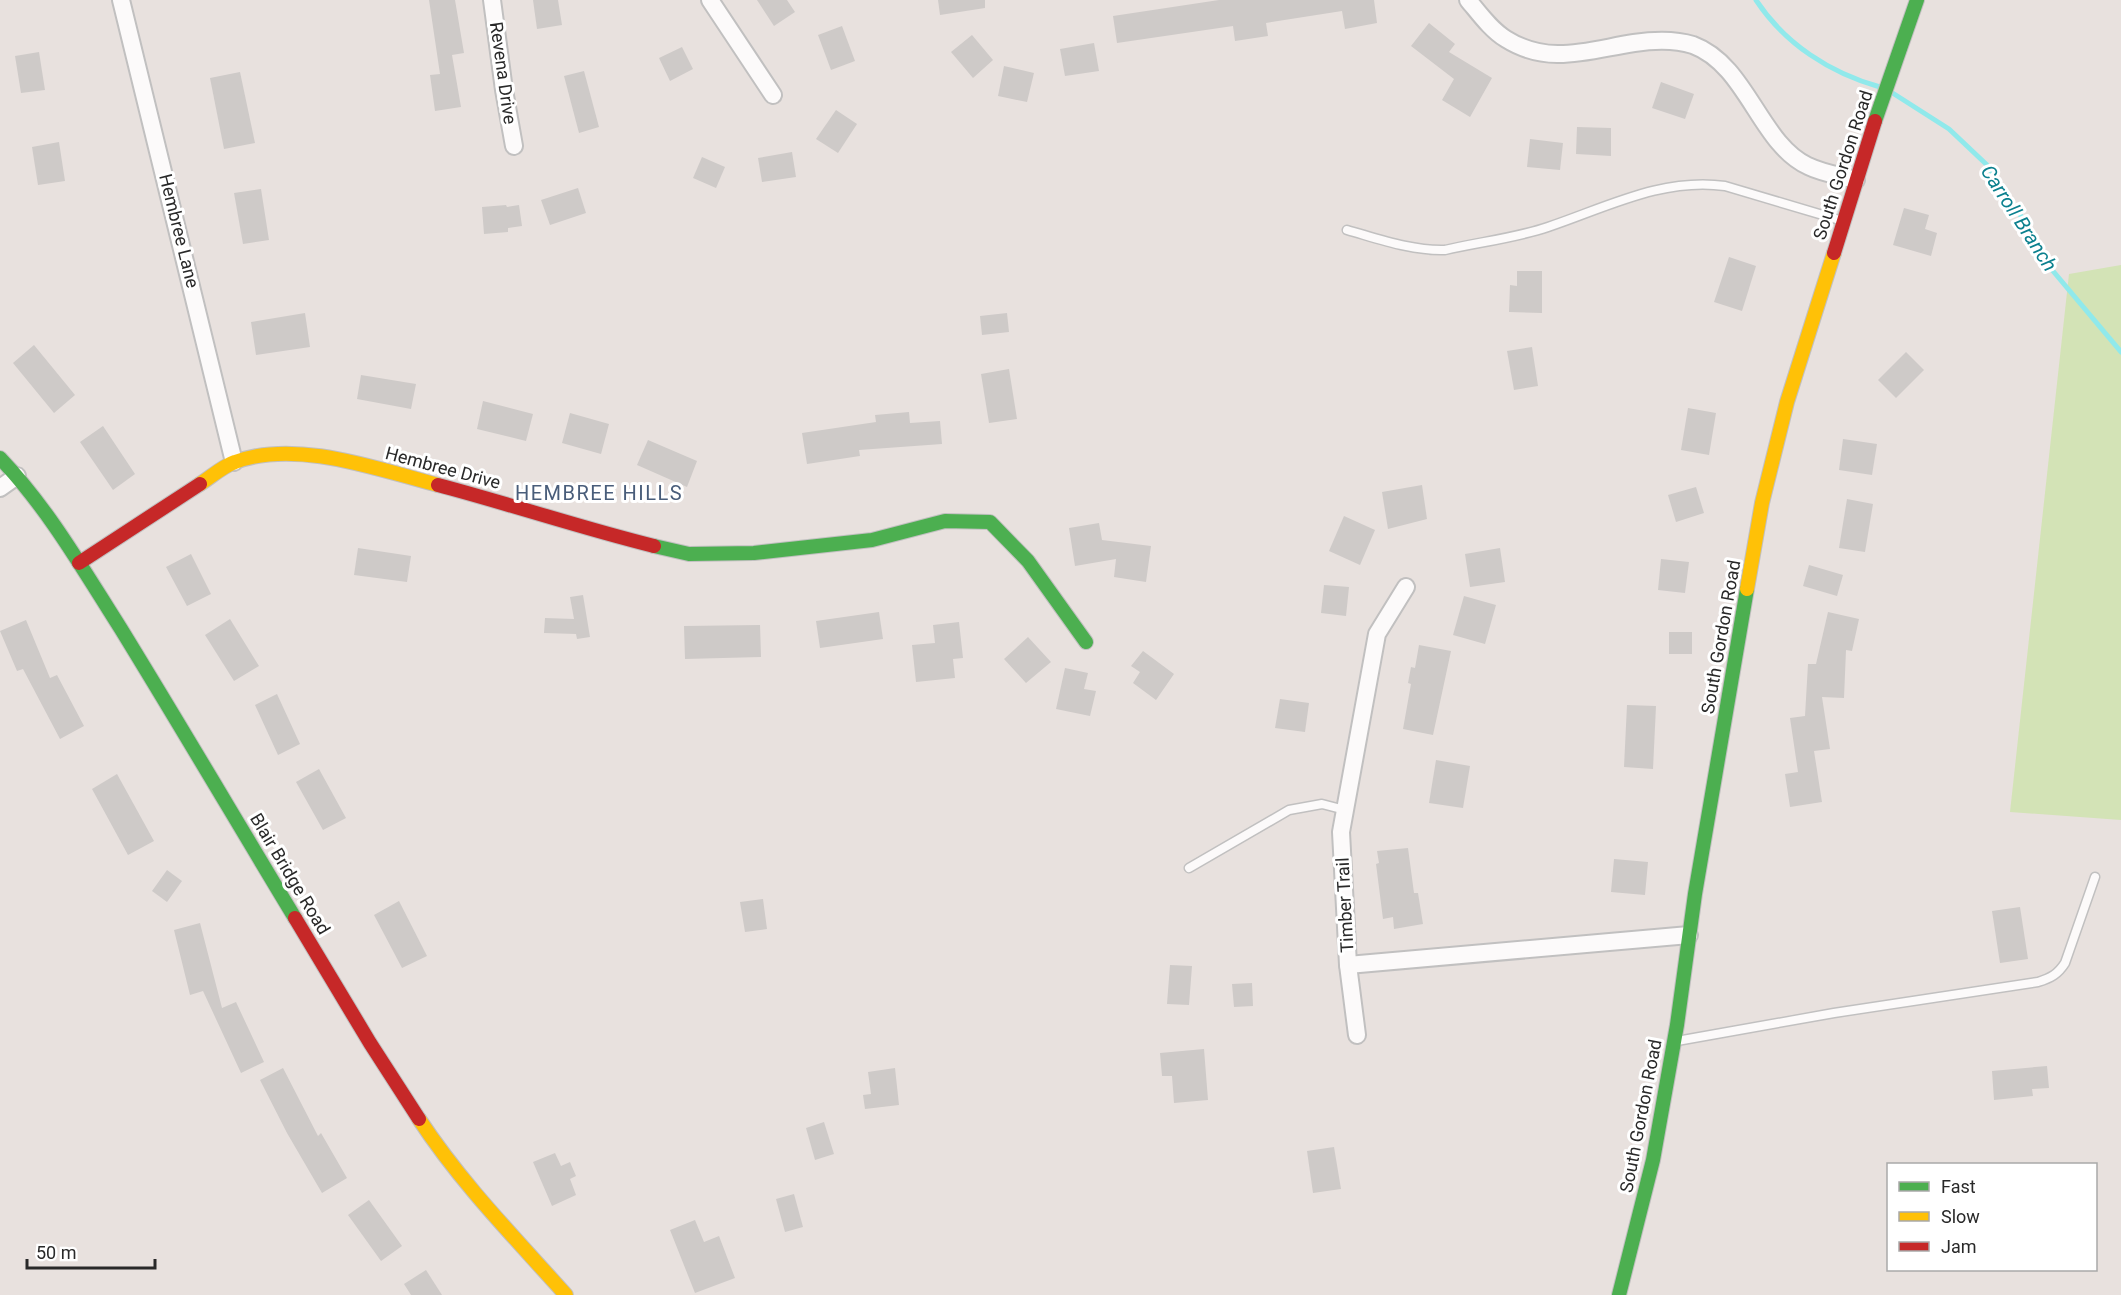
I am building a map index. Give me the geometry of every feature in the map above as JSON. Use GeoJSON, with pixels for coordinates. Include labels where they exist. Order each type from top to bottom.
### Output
{"type":"FeatureCollection","features":[{"type":"Feature","properties":{"kind":"street","name":"Hembree Lane"},"geometry":{"type":"LineString","coordinates":[[121,0],[234,462]]}},
{"type":"Feature","properties":{"kind":"street","name":"Revena Drive"},"geometry":{"type":"LineString","coordinates":[[492,0],[514,146]]}},
{"type":"Feature","properties":{"kind":"street"},"geometry":{"type":"LineString","coordinates":[[710,0],[773,95]]}},
{"type":"Feature","properties":{"kind":"street"},"geometry":{"type":"LineString","coordinates":[[1468,0],[1504,39],[1523,48],[1548,54],[1570,55],[1650,40],[1674,41],[1694,46],[1716,57],[1788,151],[1807,166],[1856,180]]}},
{"type":"Feature","properties":{"kind":"street","name":"South Gordon Road"},"geometry":{"type":"LineString","coordinates":[[1619,1295],[1653,1160],[1762,503],[1787,402],[1856,180],[1917,0]]}},
{"type":"Feature","properties":{"kind":"street","name":"Hembree Drive"},"geometry":{"type":"LineString","coordinates":[[80,562],[234,462],[285,453],[312,454],[464,492],[609,535],[689,554],[754,553],[818,547],[872,540],[945,521],[990,522],[1028,561],[1086,642]]}},
{"type":"Feature","properties":{"kind":"street","name":"Blair Bridge Road"},"geometry":{"type":"LineString","coordinates":[[0,458],[17,476],[80,562],[370,1043],[436,1145],[566,1295]]}},
{"type":"Feature","properties":{"kind":"street"},"geometry":{"type":"LineString","coordinates":[[0,488],[17,476]]}},
{"type":"Feature","properties":{"kind":"street","name":"Timber Trail"},"geometry":{"type":"LineString","coordinates":[[1406,587],[1377,634],[1341,832],[1348,965],[1689,935]]}},
{"type":"Feature","properties":{"kind":"street"},"geometry":{"type":"LineString","coordinates":[[1348,965],[1358,1035]]}},
{"type":"Feature","properties":{"kind":"lane"},"geometry":{"type":"LineString","coordinates":[[1347,231],[1430,250],[1446,250],[1546,228],[1623,199],[1683,185],[1705,183],[1725,186],[1843,221]]}},
{"type":"Feature","properties":{"kind":"lane"},"geometry":{"type":"LineString","coordinates":[[1190,868],[1289,810],[1322,804],[1345,810]]}},
{"type":"Feature","properties":{"kind":"lane"},"geometry":{"type":"LineString","coordinates":[[1674,1042],[1834,1013],[2038,982],[2050,978],[2059,972],[2065,963],[2095,877]]}},
{"type":"Feature","properties":{"kind":"green space"},"geometry":{"type":"Polygon","coordinates":[[[2121,265],[2121,820],[2010,812],[2069,274],[2121,265]]]}},
{"type":"Feature","properties":{"kind":"building"},"geometry":{"type":"Polygon","coordinates":[[[429,0],[455,0],[464,53],[452,55],[461,107],[435,111],[430,75],[440,74],[429,0]]]}},
{"type":"Feature","properties":{"kind":"building"},"geometry":{"type":"Polygon","coordinates":[[[533,0],[558,0],[562,25],[537,29],[533,0]]]}},
{"type":"Feature","properties":{"kind":"building"},"geometry":{"type":"Polygon","coordinates":[[[757,0],[787,0],[795,12],[774,26],[757,0]]]}},
{"type":"Feature","properties":{"kind":"building"},"geometry":{"type":"Polygon","coordinates":[[[938,0],[985,0],[985,8],[940,15],[938,0]]]}},
{"type":"Feature","properties":{"kind":"building"},"geometry":{"type":"Polygon","coordinates":[[[1219,0],[1374,0],[1377,23],[1345,29],[1342,11],[1266,23],[1268,36],[1235,41],[1233,26],[1117,43],[1113,16],[1219,0]]]}},
{"type":"Feature","properties":{"kind":"building"},"geometry":{"type":"Polygon","coordinates":[[[1429,23],[1455,44],[1449,52],[1492,78],[1470,117],[1442,100],[1454,79],[1411,46],[1429,23]]]}},
{"type":"Feature","properties":{"kind":"building"},"geometry":{"type":"Polygon","coordinates":[[[842,26],[855,61],[831,70],[818,35],[842,26]]]}},
{"type":"Feature","properties":{"kind":"building"},"geometry":{"type":"Polygon","coordinates":[[[972,35],[993,60],[973,78],[951,52],[972,35]]]}},
{"type":"Feature","properties":{"kind":"building"},"geometry":{"type":"Polygon","coordinates":[[[1094,43],[1099,71],[1065,76],[1060,49],[1094,43]]]}},
{"type":"Feature","properties":{"kind":"building"},"geometry":{"type":"Polygon","coordinates":[[[682,47],[693,69],[670,81],[659,58],[682,47]]]}},
{"type":"Feature","properties":{"kind":"building"},"geometry":{"type":"Polygon","coordinates":[[[39,52],[45,90],[21,93],[15,56],[39,52]]]}},
{"type":"Feature","properties":{"kind":"building"},"geometry":{"type":"Polygon","coordinates":[[[1004,66],[1034,73],[1027,102],[998,96],[1004,66]]]}},
{"type":"Feature","properties":{"kind":"building"},"geometry":{"type":"Polygon","coordinates":[[[584,71],[599,127],[579,133],[564,76],[584,71]]]}},
{"type":"Feature","properties":{"kind":"building"},"geometry":{"type":"Polygon","coordinates":[[[240,72],[255,143],[224,149],[210,78],[240,72]]]}},
{"type":"Feature","properties":{"kind":"building"},"geometry":{"type":"Polygon","coordinates":[[[1661,82],[1694,94],[1685,119],[1652,108],[1661,82]]]}},
{"type":"Feature","properties":{"kind":"building"},"geometry":{"type":"Polygon","coordinates":[[[836,110],[857,124],[838,153],[816,139],[836,110]]]}},
{"type":"Feature","properties":{"kind":"building"},"geometry":{"type":"Polygon","coordinates":[[[1577,127],[1611,128],[1611,156],[1576,154],[1577,127]]]}},
{"type":"Feature","properties":{"kind":"building"},"geometry":{"type":"Polygon","coordinates":[[[1530,139],[1563,143],[1560,170],[1527,167],[1530,139]]]}},
{"type":"Feature","properties":{"kind":"building"},"geometry":{"type":"Polygon","coordinates":[[[59,142],[65,181],[38,185],[32,147],[59,142]]]}},
{"type":"Feature","properties":{"kind":"building"},"geometry":{"type":"Polygon","coordinates":[[[792,152],[796,177],[762,182],[758,158],[792,152]]]}},
{"type":"Feature","properties":{"kind":"building"},"geometry":{"type":"Polygon","coordinates":[[[702,157],[725,167],[716,188],[693,178],[702,157]]]}},
{"type":"Feature","properties":{"kind":"building"},"geometry":{"type":"Polygon","coordinates":[[[578,188],[586,213],[550,225],[541,200],[578,188]]]}},
{"type":"Feature","properties":{"kind":"building"},"geometry":{"type":"Polygon","coordinates":[[[261,189],[269,240],[243,244],[234,193],[261,189]]]}},
{"type":"Feature","properties":{"kind":"building"},"geometry":{"type":"Polygon","coordinates":[[[506,205],[507,207],[519,205],[522,226],[508,228],[508,232],[484,234],[482,207],[506,205]]]}},
{"type":"Feature","properties":{"kind":"building"},"geometry":{"type":"Polygon","coordinates":[[[1904,208],[1929,215],[1925,229],[1937,233],[1931,256],[1893,245],[1904,208]]]}},
{"type":"Feature","properties":{"kind":"building"},"geometry":{"type":"Polygon","coordinates":[[[1729,257],[1756,266],[1742,311],[1714,302],[1729,257]]]}},
{"type":"Feature","properties":{"kind":"building"},"geometry":{"type":"Polygon","coordinates":[[[1517,271],[1542,271],[1542,313],[1509,312],[1510,285],[1517,286],[1517,271]]]}},
{"type":"Feature","properties":{"kind":"building"},"geometry":{"type":"Polygon","coordinates":[[[305,313],[310,347],[256,355],[251,322],[305,313]]]}},
{"type":"Feature","properties":{"kind":"building"},"geometry":{"type":"Polygon","coordinates":[[[1007,313],[1009,332],[982,335],[980,316],[1007,313]]]}},
{"type":"Feature","properties":{"kind":"building"},"geometry":{"type":"Polygon","coordinates":[[[34,345],[75,395],[54,413],[13,363],[34,345]]]}},
{"type":"Feature","properties":{"kind":"building"},"geometry":{"type":"Polygon","coordinates":[[[1532,347],[1538,386],[1514,390],[1507,351],[1532,347]]]}},
{"type":"Feature","properties":{"kind":"building"},"geometry":{"type":"Polygon","coordinates":[[[1906,352],[1924,370],[1896,398],[1878,380],[1906,352]]]}},
{"type":"Feature","properties":{"kind":"building"},"geometry":{"type":"Polygon","coordinates":[[[1009,369],[1017,419],[989,423],[981,374],[1009,369]]]}},
{"type":"Feature","properties":{"kind":"building"},"geometry":{"type":"Polygon","coordinates":[[[361,375],[416,384],[411,409],[357,399],[361,375]]]}},
{"type":"Feature","properties":{"kind":"building"},"geometry":{"type":"Polygon","coordinates":[[[483,401],[533,414],[526,441],[477,429],[483,401]]]}},
{"type":"Feature","properties":{"kind":"building"},"geometry":{"type":"Polygon","coordinates":[[[1688,408],[1716,413],[1709,455],[1681,450],[1688,408]]]}},
{"type":"Feature","properties":{"kind":"building"},"geometry":{"type":"Polygon","coordinates":[[[909,412],[910,423],[940,421],[942,444],[859,450],[860,456],[807,464],[802,433],[876,422],[875,415],[909,412]]]}},
{"type":"Feature","properties":{"kind":"building"},"geometry":{"type":"Polygon","coordinates":[[[570,413],[609,424],[601,454],[562,443],[570,413]]]}},
{"type":"Feature","properties":{"kind":"building"},"geometry":{"type":"Polygon","coordinates":[[[103,426],[135,474],[113,490],[80,442],[103,426]]]}},
{"type":"Feature","properties":{"kind":"building"},"geometry":{"type":"Polygon","coordinates":[[[1843,439],[1877,444],[1872,475],[1839,470],[1843,439]]]}},
{"type":"Feature","properties":{"kind":"building"},"geometry":{"type":"Polygon","coordinates":[[[648,440],[697,461],[687,487],[637,465],[648,440]]]}},
{"type":"Feature","properties":{"kind":"building"},"geometry":{"type":"Polygon","coordinates":[[[1422,485],[1427,519],[1388,529],[1382,492],[1422,485]]]}},
{"type":"Feature","properties":{"kind":"building"},"geometry":{"type":"Polygon","coordinates":[[[1696,487],[1704,513],[1676,522],[1668,495],[1696,487]]]}},
{"type":"Feature","properties":{"kind":"building"},"geometry":{"type":"Polygon","coordinates":[[[1847,499],[1873,504],[1865,552],[1839,548],[1847,499]]]}},
{"type":"Feature","properties":{"kind":"building"},"geometry":{"type":"Polygon","coordinates":[[[1344,516],[1375,530],[1360,565],[1329,551],[1344,516]]]}},
{"type":"Feature","properties":{"kind":"building"},"geometry":{"type":"Polygon","coordinates":[[[1099,523],[1102,540],[1151,546],[1146,582],[1114,577],[1116,559],[1075,566],[1069,528],[1099,523]]]}},
{"type":"Feature","properties":{"kind":"building"},"geometry":{"type":"Polygon","coordinates":[[[358,548],[411,556],[407,582],[354,575],[358,548]]]}},
{"type":"Feature","properties":{"kind":"building"},"geometry":{"type":"Polygon","coordinates":[[[1500,548],[1505,582],[1470,587],[1465,554],[1500,548]]]}},
{"type":"Feature","properties":{"kind":"building"},"geometry":{"type":"Polygon","coordinates":[[[191,554],[211,594],[187,606],[166,567],[191,554]]]}},
{"type":"Feature","properties":{"kind":"building"},"geometry":{"type":"Polygon","coordinates":[[[1661,559],[1689,562],[1685,593],[1658,590],[1661,559]]]}},
{"type":"Feature","properties":{"kind":"building"},"geometry":{"type":"Polygon","coordinates":[[[1809,565],[1843,575],[1837,596],[1803,586],[1809,565]]]}},
{"type":"Feature","properties":{"kind":"building"},"geometry":{"type":"Polygon","coordinates":[[[1324,585],[1349,587],[1346,616],[1321,613],[1324,585]]]}},
{"type":"Feature","properties":{"kind":"building"},"geometry":{"type":"Polygon","coordinates":[[[583,595],[590,637],[577,639],[576,634],[544,633],[545,618],[574,619],[570,597],[583,595]]]}},
{"type":"Feature","properties":{"kind":"building"},"geometry":{"type":"Polygon","coordinates":[[[1464,596],[1496,605],[1485,644],[1453,635],[1464,596]]]}},
{"type":"Feature","properties":{"kind":"building"},"geometry":{"type":"Polygon","coordinates":[[[879,612],[883,639],[820,648],[816,621],[879,612]]]}},
{"type":"Feature","properties":{"kind":"building"},"geometry":{"type":"Polygon","coordinates":[[[1828,612],[1859,619],[1852,651],[1846,650],[1844,698],[1822,697],[1830,749],[1814,751],[1822,802],[1790,807],[1785,774],[1798,772],[1790,718],[1805,716],[1808,664],[1816,664],[1828,612]]]}},
{"type":"Feature","properties":{"kind":"building"},"geometry":{"type":"Polygon","coordinates":[[[230,619],[259,666],[234,681],[205,635],[230,619]]]}},
{"type":"Feature","properties":{"kind":"building"},"geometry":{"type":"Polygon","coordinates":[[[26,620],[50,678],[57,675],[84,726],[60,739],[23,669],[17,671],[0,631],[26,620]]]}},
{"type":"Feature","properties":{"kind":"building"},"geometry":{"type":"Polygon","coordinates":[[[959,622],[963,658],[953,659],[955,678],[916,682],[912,645],[935,643],[933,625],[959,622]]]}},
{"type":"Feature","properties":{"kind":"building"},"geometry":{"type":"Polygon","coordinates":[[[760,625],[761,657],[685,659],[684,626],[760,625]]]}},
{"type":"Feature","properties":{"kind":"building"},"geometry":{"type":"Polygon","coordinates":[[[1669,632],[1692,632],[1692,654],[1669,654],[1669,632]]]}},
{"type":"Feature","properties":{"kind":"building"},"geometry":{"type":"Polygon","coordinates":[[[1028,637],[1051,662],[1026,683],[1004,659],[1028,637]]]}},
{"type":"Feature","properties":{"kind":"building"},"geometry":{"type":"Polygon","coordinates":[[[1419,645],[1451,651],[1433,735],[1403,729],[1411,684],[1408,683],[1411,667],[1415,668],[1419,645]]]}},
{"type":"Feature","properties":{"kind":"building"},"geometry":{"type":"Polygon","coordinates":[[[1143,651],[1174,674],[1156,700],[1133,683],[1140,672],[1131,666],[1143,651]]]}},
{"type":"Feature","properties":{"kind":"building"},"geometry":{"type":"Polygon","coordinates":[[[1065,668],[1088,673],[1084,689],[1096,691],[1090,716],[1056,709],[1065,668]]]}},
{"type":"Feature","properties":{"kind":"building"},"geometry":{"type":"Polygon","coordinates":[[[277,694],[300,744],[278,755],[255,705],[277,694]]]}},
{"type":"Feature","properties":{"kind":"building"},"geometry":{"type":"Polygon","coordinates":[[[1280,699],[1309,703],[1305,732],[1275,728],[1280,699]]]}},
{"type":"Feature","properties":{"kind":"building"},"geometry":{"type":"Polygon","coordinates":[[[1627,705],[1656,706],[1653,769],[1624,767],[1627,705]]]}},
{"type":"Feature","properties":{"kind":"building"},"geometry":{"type":"Polygon","coordinates":[[[1436,760],[1470,766],[1463,808],[1429,803],[1436,760]]]}},
{"type":"Feature","properties":{"kind":"building"},"geometry":{"type":"Polygon","coordinates":[[[319,769],[346,818],[323,830],[296,782],[319,769]]]}},
{"type":"Feature","properties":{"kind":"building"},"geometry":{"type":"Polygon","coordinates":[[[117,774],[154,841],[128,855],[92,789],[117,774]]]}},
{"type":"Feature","properties":{"kind":"building"},"geometry":{"type":"Polygon","coordinates":[[[1408,848],[1414,893],[1418,893],[1423,924],[1394,929],[1393,917],[1383,919],[1376,864],[1379,863],[1377,851],[1408,848]]]}},
{"type":"Feature","properties":{"kind":"building"},"geometry":{"type":"Polygon","coordinates":[[[1614,859],[1648,862],[1645,895],[1611,892],[1614,859]]]}},
{"type":"Feature","properties":{"kind":"building"},"geometry":{"type":"Polygon","coordinates":[[[167,870],[182,881],[167,902],[152,891],[167,870]]]}},
{"type":"Feature","properties":{"kind":"building"},"geometry":{"type":"Polygon","coordinates":[[[763,899],[767,929],[745,932],[740,902],[763,899]]]}},
{"type":"Feature","properties":{"kind":"building"},"geometry":{"type":"Polygon","coordinates":[[[399,901],[427,956],[402,968],[374,915],[399,901]]]}},
{"type":"Feature","properties":{"kind":"building"},"geometry":{"type":"Polygon","coordinates":[[[2020,907],[2028,959],[2000,963],[1992,911],[2020,907]]]}},
{"type":"Feature","properties":{"kind":"building"},"geometry":{"type":"Polygon","coordinates":[[[200,923],[222,1008],[236,1002],[264,1062],[241,1073],[203,991],[190,995],[174,930],[200,923]]]}},
{"type":"Feature","properties":{"kind":"building"},"geometry":{"type":"Polygon","coordinates":[[[1170,965],[1192,966],[1189,1005],[1167,1004],[1170,965]]]}},
{"type":"Feature","properties":{"kind":"building"},"geometry":{"type":"Polygon","coordinates":[[[1252,983],[1253,1006],[1234,1007],[1232,984],[1252,983]]]}},
{"type":"Feature","properties":{"kind":"building"},"geometry":{"type":"Polygon","coordinates":[[[1204,1049],[1208,1100],[1174,1103],[1172,1076],[1162,1076],[1160,1053],[1204,1049]]]}},
{"type":"Feature","properties":{"kind":"building"},"geometry":{"type":"Polygon","coordinates":[[[2047,1066],[2049,1088],[2032,1089],[2033,1096],[1994,1100],[1992,1071],[2047,1066]]]}},
{"type":"Feature","properties":{"kind":"building"},"geometry":{"type":"Polygon","coordinates":[[[283,1068],[318,1136],[321,1133],[347,1178],[322,1193],[287,1133],[260,1080],[283,1068]]]}},
{"type":"Feature","properties":{"kind":"building"},"geometry":{"type":"Polygon","coordinates":[[[895,1068],[899,1105],[865,1109],[863,1095],[871,1094],[868,1072],[895,1068]]]}},
{"type":"Feature","properties":{"kind":"building"},"geometry":{"type":"Polygon","coordinates":[[[824,1122],[834,1154],[815,1160],[806,1128],[824,1122]]]}},
{"type":"Feature","properties":{"kind":"building"},"geometry":{"type":"Polygon","coordinates":[[[1334,1147],[1341,1189],[1313,1193],[1307,1151],[1334,1147]]]}},
{"type":"Feature","properties":{"kind":"building"},"geometry":{"type":"Polygon","coordinates":[[[555,1153],[561,1166],[570,1162],[576,1176],[570,1179],[576,1195],[552,1206],[533,1162],[555,1153]]]}},
{"type":"Feature","properties":{"kind":"building"},"geometry":{"type":"Polygon","coordinates":[[[794,1194],[803,1227],[785,1232],[776,1199],[794,1194]]]}},
{"type":"Feature","properties":{"kind":"building"},"geometry":{"type":"Polygon","coordinates":[[[369,1200],[402,1246],[381,1261],[348,1215],[369,1200]]]}},
{"type":"Feature","properties":{"kind":"building"},"geometry":{"type":"Polygon","coordinates":[[[695,1220],[704,1242],[719,1236],[735,1278],[695,1293],[670,1230],[695,1220]]]}},
{"type":"Feature","properties":{"kind":"building"},"geometry":{"type":"Polygon","coordinates":[[[426,1270],[442,1295],[411,1295],[404,1284],[426,1270]]]}},
{"type":"Feature","properties":{"kind":"waterway","name":"Carroll Branch"},"geometry":{"type":"LineString","coordinates":[[1756,0],[1781,30],[1810,55],[1844,74],[1880,87]]}},
{"type":"Feature","properties":{"kind":"waterway","name":"Carroll Branch"},"geometry":{"type":"LineString","coordinates":[[1891,92],[1949,129],[1986,164],[2029,228],[2053,271],[2121,352]]}},
{"type":"Feature","properties":{"kind":"traffic: fast"},"geometry":{"type":"LineString","coordinates":[[1875,121],[1917,0]]}},
{"type":"Feature","properties":{"kind":"traffic: fast"},"geometry":{"type":"LineString","coordinates":[[0,458],[50,519],[79,563],[295,918]]}},
{"type":"Feature","properties":{"kind":"traffic: fast"},"geometry":{"type":"LineString","coordinates":[[654,546],[689,554],[754,553],[872,540],[945,521],[990,522],[1028,561],[1086,642]]}},
{"type":"Feature","properties":{"kind":"traffic: fast"},"geometry":{"type":"LineString","coordinates":[[1619,1295],[1653,1160],[1747,589]]}},
{"type":"Feature","properties":{"kind":"traffic: slow"},"geometry":{"type":"LineString","coordinates":[[1747,589],[1762,503],[1787,402],[1834,253]]}},
{"type":"Feature","properties":{"kind":"traffic: slow"},"geometry":{"type":"LineString","coordinates":[[200,484],[235,462],[259,456],[284,454],[336,459],[438,485]]}},
{"type":"Feature","properties":{"kind":"traffic: slow"},"geometry":{"type":"LineString","coordinates":[[419,1119],[471,1188],[566,1295]]}},
{"type":"Feature","properties":{"kind":"traffic: jam"},"geometry":{"type":"LineString","coordinates":[[1834,253],[1875,121]]}},
{"type":"Feature","properties":{"kind":"traffic: jam"},"geometry":{"type":"LineString","coordinates":[[79,563],[200,484]]}},
{"type":"Feature","properties":{"kind":"traffic: jam"},"geometry":{"type":"LineString","coordinates":[[438,485],[654,546]]}},
{"type":"Feature","properties":{"kind":"traffic: jam"},"geometry":{"type":"LineString","coordinates":[[295,918],[419,1119]]}},
{"type":"Feature","properties":{"kind":"district","name":"HEMBREE HILLS"},"geometry":{"type":"Point","coordinates":[599,493]}}]}
